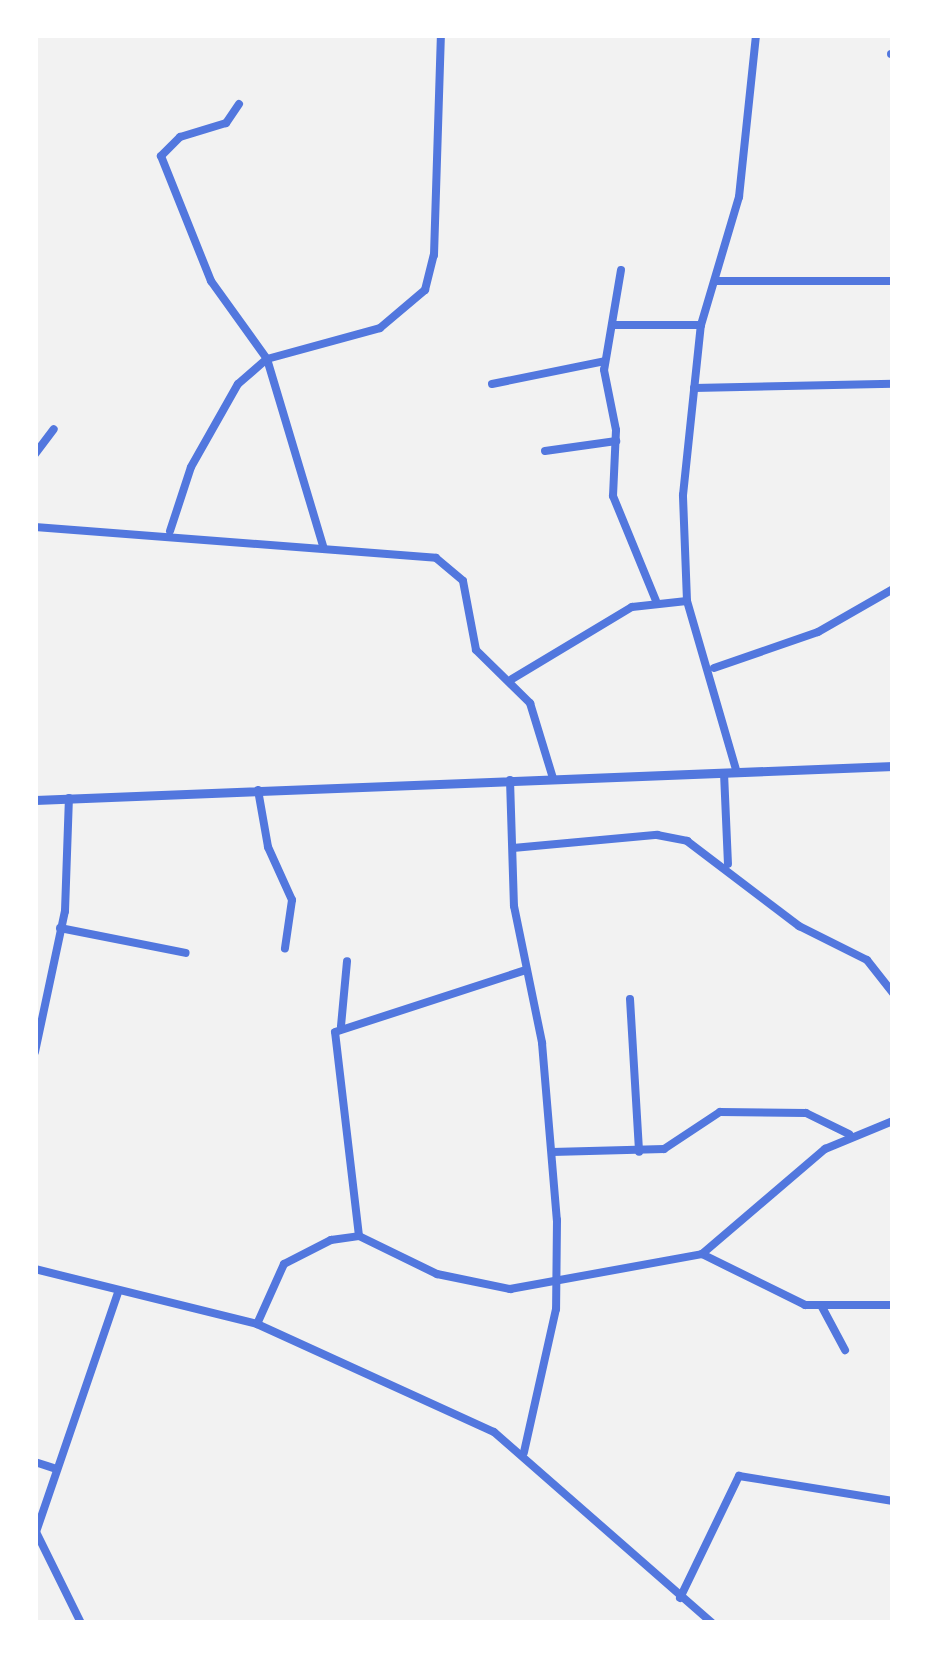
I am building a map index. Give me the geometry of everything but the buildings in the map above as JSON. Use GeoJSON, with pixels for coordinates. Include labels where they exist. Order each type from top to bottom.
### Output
{"type":"FeatureCollection","features":[{"type":"Feature","properties":{"kind":"street"},"geometry":{"type":"LineString","coordinates":[[170,532],[214,420],[266,359],[380,328],[425,290],[434,255],[441,35]]}},
{"type":"Feature","properties":{"kind":"street"},"geometry":{"type":"LineString","coordinates":[[737,772],[714,668],[688,601],[683,494],[701,325],[739,197],[756,35]]}},
{"type":"Feature","properties":{"kind":"street"},"geometry":{"type":"LineString","coordinates":[[239,104],[226,123],[180,137],[161,156],[211,281],[266,359],[323,546]]}},
{"type":"Feature","properties":{"kind":"street"},"geometry":{"type":"LineString","coordinates":[[621,270],[615,324],[605,360],[616,442],[616,507],[656,601]]}},
{"type":"Feature","properties":{"kind":"street"},"geometry":{"type":"LineString","coordinates":[[715,281],[893,281]]}},
{"type":"Feature","properties":{"kind":"street"},"geometry":{"type":"LineString","coordinates":[[615,324],[701,325]]}},
{"type":"Feature","properties":{"kind":"street"},"geometry":{"type":"LineString","coordinates":[[492,384],[605,360]]}},
{"type":"Feature","properties":{"kind":"street"},"geometry":{"type":"LineString","coordinates":[[694,388],[893,384]]}},
{"type":"Feature","properties":{"kind":"street"},"geometry":{"type":"LineString","coordinates":[[35,454],[54,428]]}},
{"type":"Feature","properties":{"kind":"street"},"geometry":{"type":"LineString","coordinates":[[545,451],[616,442]]}},
{"type":"Feature","properties":{"kind":"street"},"geometry":{"type":"LineString","coordinates":[[35,527],[170,532],[400,551],[455,567],[476,650],[512,679],[544,730],[553,778]]}},
{"type":"Feature","properties":{"kind":"street"},"geometry":{"type":"LineString","coordinates":[[714,668],[818,632],[893,588]]}},
{"type":"Feature","properties":{"kind":"street"},"geometry":{"type":"LineString","coordinates":[[512,679],[566,640],[656,601],[688,601]]}},
{"type":"Feature","properties":{"kind":"street"},"geometry":{"type":"LineString","coordinates":[[35,800],[893,766]]}},
{"type":"Feature","properties":{"kind":"street"},"geometry":{"type":"LineString","coordinates":[[724,774],[728,864]]}},
{"type":"Feature","properties":{"kind":"street"},"geometry":{"type":"LineString","coordinates":[[510,780],[526,970],[552,1152],[557,1284],[524,1452]]}},
{"type":"Feature","properties":{"kind":"street"},"geometry":{"type":"LineString","coordinates":[[258,790],[268,846],[292,900],[285,948]]}},
{"type":"Feature","properties":{"kind":"street"},"geometry":{"type":"LineString","coordinates":[[35,1052],[60,928],[69,798]]}},
{"type":"Feature","properties":{"kind":"street"},"geometry":{"type":"LineString","coordinates":[[513,848],[658,835],[728,864],[767,904],[868,960],[893,992]]}},
{"type":"Feature","properties":{"kind":"street"},"geometry":{"type":"LineString","coordinates":[[60,928],[186,953]]}},
{"type":"Feature","properties":{"kind":"street"},"geometry":{"type":"LineString","coordinates":[[347,961],[334,1056],[359,1236]]}},
{"type":"Feature","properties":{"kind":"street"},"geometry":{"type":"LineString","coordinates":[[341,1026],[526,970]]}},
{"type":"Feature","properties":{"kind":"street"},"geometry":{"type":"LineString","coordinates":[[630,998],[639,1152]]}},
{"type":"Feature","properties":{"kind":"street"},"geometry":{"type":"LineString","coordinates":[[552,1152],[639,1152],[676,1144],[720,1112],[806,1113],[849,1134]]}},
{"type":"Feature","properties":{"kind":"street"},"geometry":{"type":"LineString","coordinates":[[257,1324],[284,1264],[359,1236],[467,1284],[557,1284],[702,1254],[849,1134],[893,1120]]}},
{"type":"Feature","properties":{"kind":"street"},"geometry":{"type":"LineString","coordinates":[[702,1254],[822,1308],[893,1306]]}},
{"type":"Feature","properties":{"kind":"street"},"geometry":{"type":"LineString","coordinates":[[35,1269],[257,1324],[524,1452],[680,1598],[712,1623]]}},
{"type":"Feature","properties":{"kind":"street"},"geometry":{"type":"LineString","coordinates":[[81,1623],[36,1532],[54,1468],[118,1292]]}},
{"type":"Feature","properties":{"kind":"street"},"geometry":{"type":"LineString","coordinates":[[822,1308],[845,1350]]}},
{"type":"Feature","properties":{"kind":"street"},"geometry":{"type":"LineString","coordinates":[[35,1462],[54,1468]]}},
{"type":"Feature","properties":{"kind":"street"},"geometry":{"type":"LineString","coordinates":[[680,1598],[739,1476],[893,1501]]}}]}
